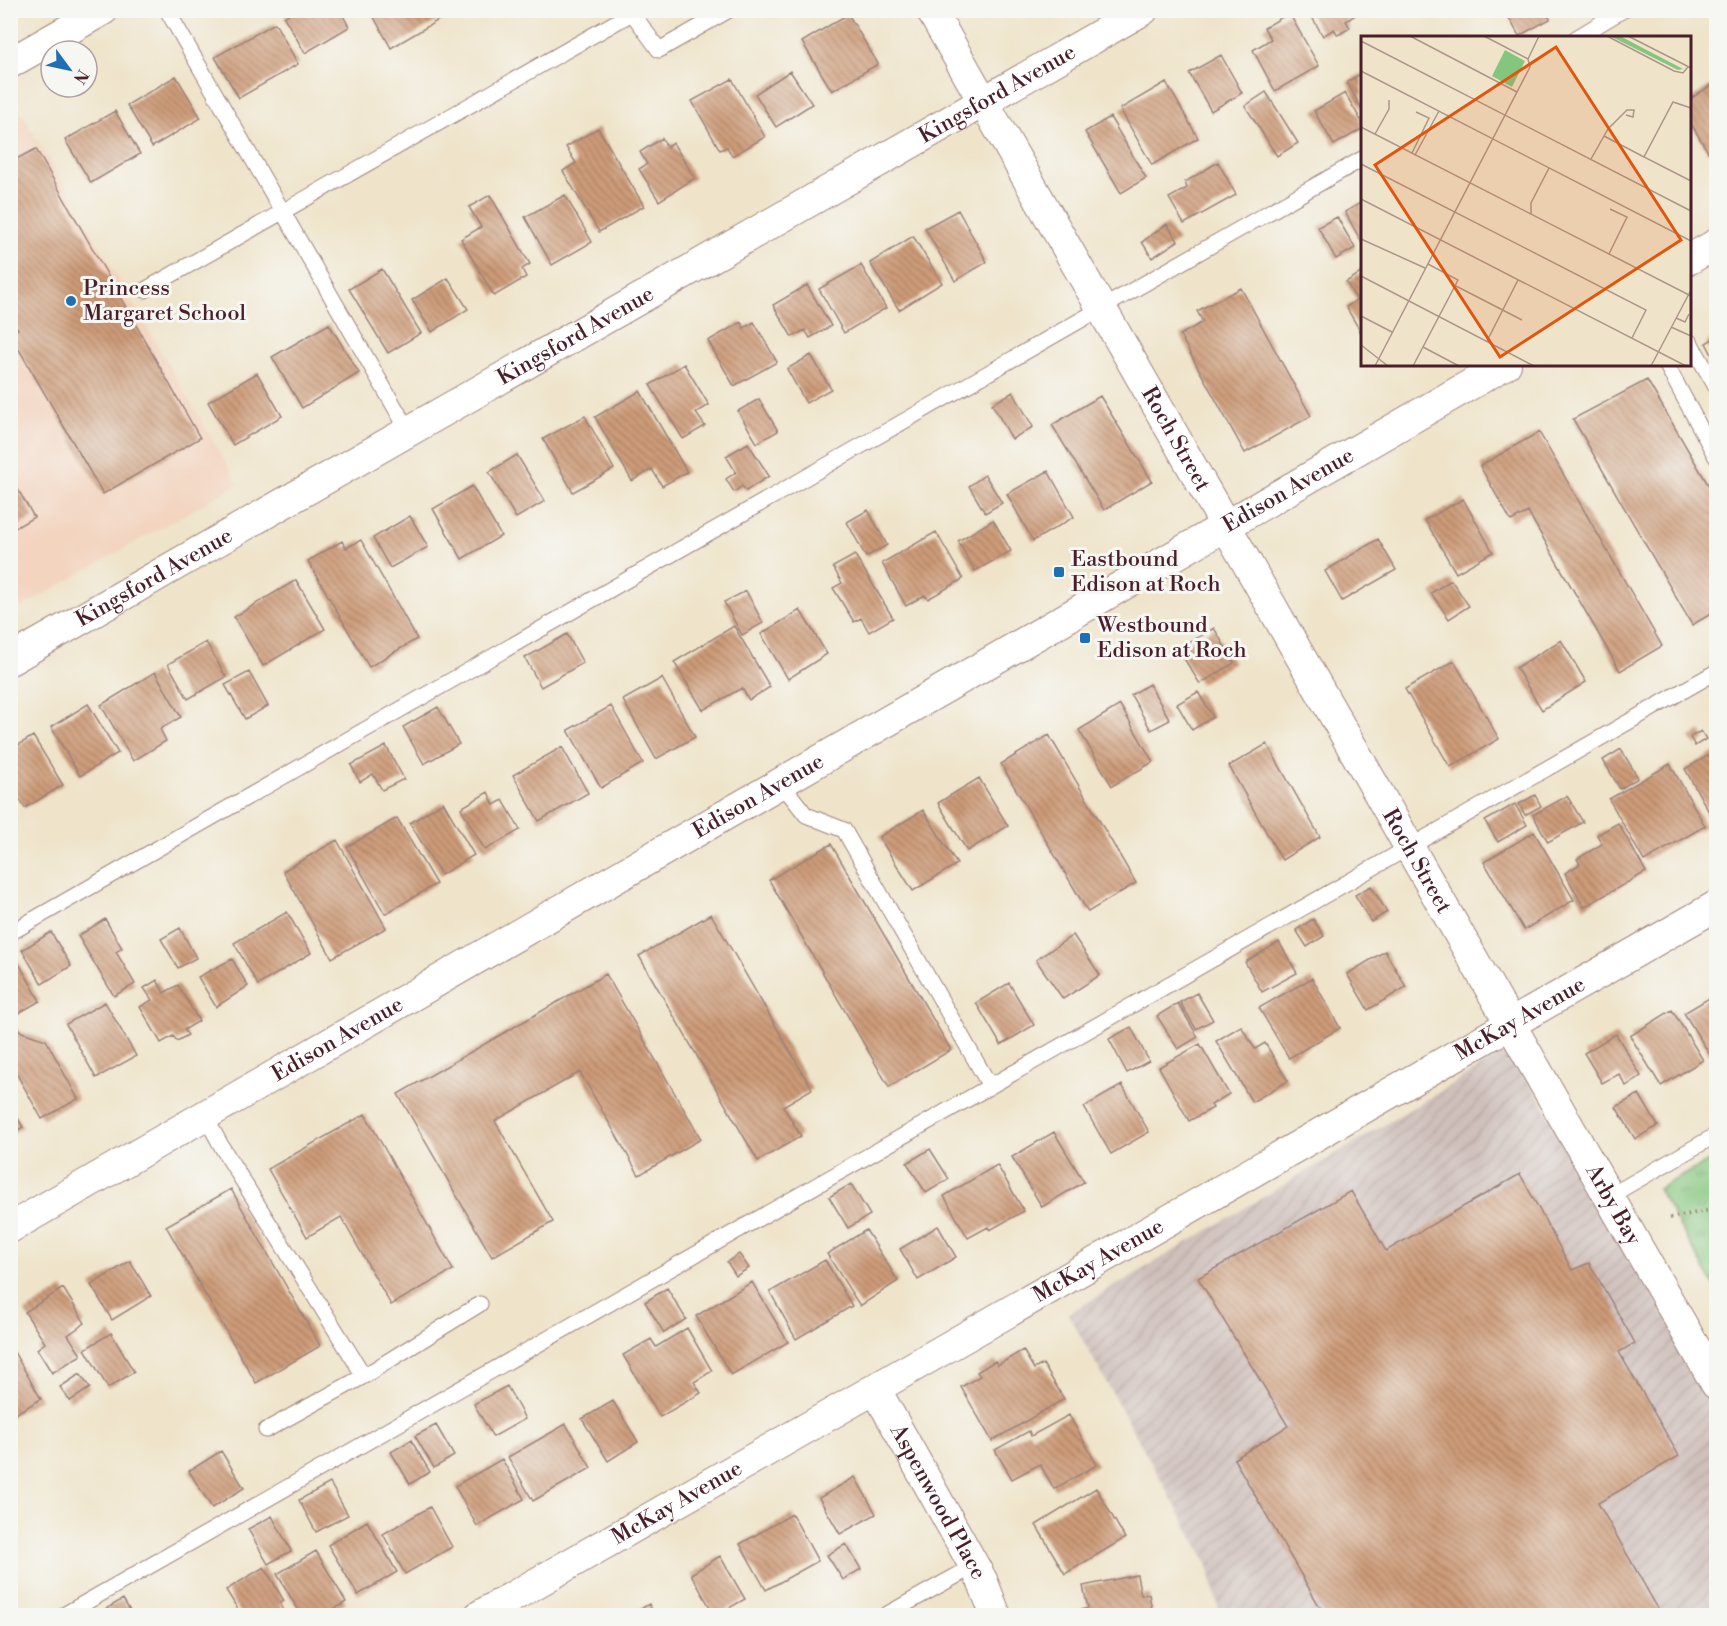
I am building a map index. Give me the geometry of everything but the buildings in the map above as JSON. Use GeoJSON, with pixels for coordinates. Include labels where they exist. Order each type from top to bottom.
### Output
{"type":"FeatureCollection","features":[{"type":"Feature","properties":{"kind":"street"},"geometry":{"type":"LineString","coordinates":[[10,63],[103,10]]}},
{"type":"Feature","properties":{"kind":"street","name":"Roch Street"},"geometry":{"type":"LineString","coordinates":[[931,10],[1509,1024]]}},
{"type":"Feature","properties":{"kind":"street","name":"Kingsford Avenue"},"geometry":{"type":"LineString","coordinates":[[10,660],[1143,10]]}},
{"type":"Feature","properties":{"kind":"street"},"geometry":{"type":"LineString","coordinates":[[1691,258],[1716,243]]}},
{"type":"Feature","properties":{"kind":"street","name":"Edison Avenue"},"geometry":{"type":"LineString","coordinates":[[10,1228],[1503,366]]}},
{"type":"Feature","properties":{"kind":"street","name":"McKay Avenue"},"geometry":{"type":"LineString","coordinates":[[479,1616],[1716,906]]}},
{"type":"Feature","properties":{"kind":"street","name":"Arby Bay"},"geometry":{"type":"LineString","coordinates":[[1509,1024],[1716,1384]]}},
{"type":"Feature","properties":{"kind":"street","name":"Aspenwood Place"},"geometry":{"type":"LineString","coordinates":[[876,1390],[974,1566],[996,1616]]}},
{"type":"Feature","properties":{"kind":"lane"},"geometry":{"type":"LineString","coordinates":[[167,10],[409,432]]}},
{"type":"Feature","properties":{"kind":"lane"},"geometry":{"type":"LineString","coordinates":[[145,290],[631,12],[659,50],[729,10]]}},
{"type":"Feature","properties":{"kind":"lane"},"geometry":{"type":"LineString","coordinates":[[1579,36],[1623,10]]}},
{"type":"Feature","properties":{"kind":"lane"},"geometry":{"type":"LineString","coordinates":[[10,933],[1361,160]]}},
{"type":"Feature","properties":{"kind":"lane"},"geometry":{"type":"LineString","coordinates":[[1691,345],[1716,387]]}},
{"type":"Feature","properties":{"kind":"lane"},"geometry":{"type":"LineString","coordinates":[[1667,366],[1716,457]]}},
{"type":"Feature","properties":{"kind":"lane"},"geometry":{"type":"LineString","coordinates":[[62,1616],[1716,672]]}},
{"type":"Feature","properties":{"kind":"lane"},"geometry":{"type":"LineString","coordinates":[[781,783],[806,815],[844,830],[990,1086]]}},
{"type":"Feature","properties":{"kind":"lane"},"geometry":{"type":"LineString","coordinates":[[205,1116],[223,1149],[364,1376]]}},
{"type":"Feature","properties":{"kind":"lane"},"geometry":{"type":"LineString","coordinates":[[1608,1197],[1716,1135]]}},
{"type":"Feature","properties":{"kind":"lane"},"geometry":{"type":"LineString","coordinates":[[266,1430],[364,1376],[480,1304]]}},
{"type":"Feature","properties":{"kind":"lane"},"geometry":{"type":"LineString","coordinates":[[884,1616],[974,1566]]}},
{"type":"Feature","properties":{"kind":"path"},"geometry":{"type":"LineString","coordinates":[[1670,1218],[1716,1209]]}},
{"type":"Feature","properties":{"kind":"shaded area","name":"Princess Margaret School"},"geometry":{"type":"Polygon","coordinates":[[[22,113],[238,484],[11,613],[10,119],[22,113]]]}},
{"type":"Feature","properties":{"kind":"shaded area"},"geometry":{"type":"Polygon","coordinates":[[[1511,1049],[1716,1402],[1716,1615],[1220,1615],[1207,1562],[1068,1314],[1511,1049]]]}},
{"type":"Feature","properties":{"kind":"green space"},"geometry":{"type":"Polygon","coordinates":[[[1716,1157],[1716,1289],[1658,1189],[1716,1157]]]}},
{"type":"Feature","properties":{"kind":"place","name":"Princess Margaret School"},"geometry":{"type":"Point","coordinates":[71,301]}},
{"type":"Feature","properties":{"kind":"place","name":"Eastbound Edison at Roch"},"geometry":{"type":"Point","coordinates":[1059,572]}},
{"type":"Feature","properties":{"kind":"place","name":"Westbound Edison at Roch"},"geometry":{"type":"Point","coordinates":[1085,638]}}]}
